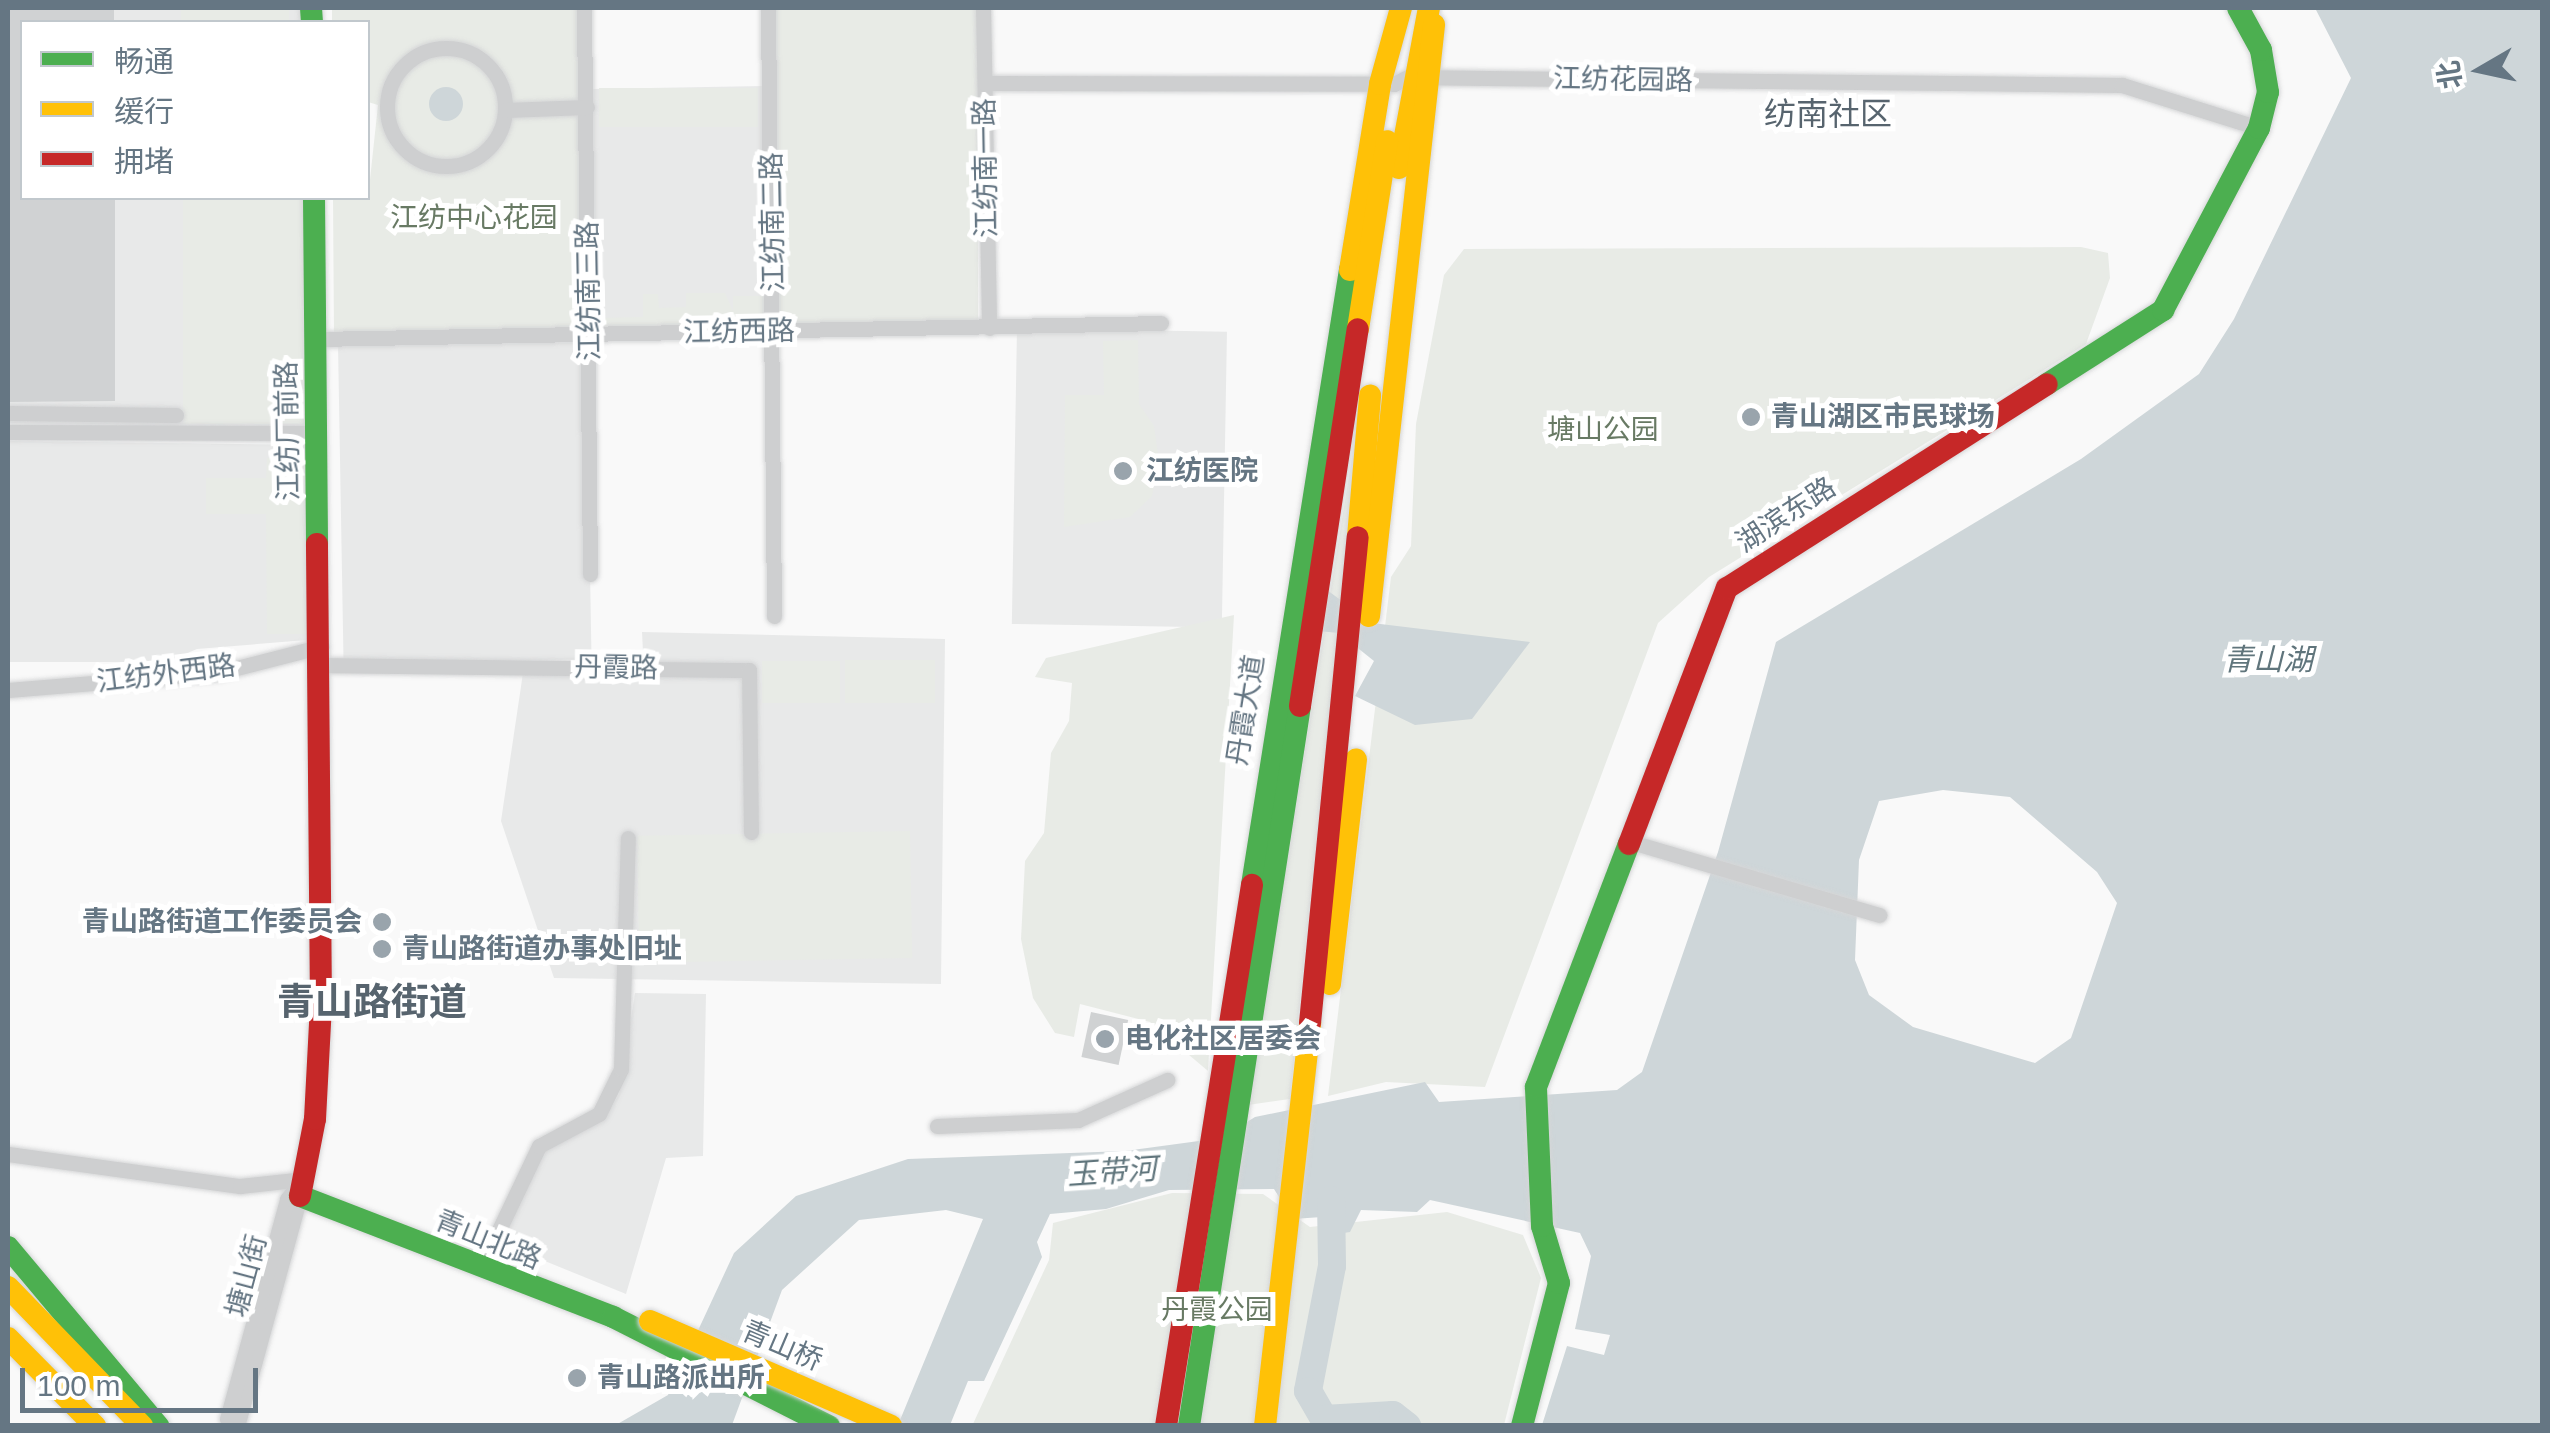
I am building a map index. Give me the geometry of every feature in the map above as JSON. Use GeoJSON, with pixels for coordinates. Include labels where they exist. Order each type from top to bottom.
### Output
{"type":"FeatureCollection","features":[{"type":"Feature","properties":{"kind":"main road","name":"丹霞大道"},"geometry":{"type":"LineString","coordinates":[[1264,1418],[1308,1099],[1348,855],[1386,416],[1404,81],[1403,8]]}},
{"type":"Feature","properties":{"kind":"main road","name":"丹霞大道"},"geometry":{"type":"LineString","coordinates":[[1194,1419],[1208,1225],[1222,1107],[1404,81],[1432,8]]}},
{"type":"Feature","properties":{"kind":"main road","name":"湖滨东路"},"geometry":{"type":"LineString","coordinates":[[1522,1426],[1559,1283],[1542,1226],[1536,1087],[1727,588],[2163,310],[2259,128],[2268,92],[2261,50],[2238,8]]}},
{"type":"Feature","properties":{"kind":"main road","name":"江纺厂前路"},"geometry":{"type":"LineString","coordinates":[[314,200],[322,649]]}},
{"type":"Feature","properties":{"kind":"main road","name":"塘山街"},"geometry":{"type":"LineString","coordinates":[[302,1188],[321,1006],[322,649]]}},
{"type":"Feature","properties":{"kind":"main road","name":"青山北路"},"geometry":{"type":"LineString","coordinates":[[302,1188],[487,1255],[652,1329]]}},
{"type":"Feature","properties":{"kind":"main road","name":"青山北路"},"geometry":{"type":"LineString","coordinates":[[302,1188],[652,1329]]}},
{"type":"Feature","properties":{"kind":"main road","name":"丹霞大道"},"geometry":{"type":"LineString","coordinates":[[1279,1426],[1292,1218]]}},
{"type":"Feature","properties":{"kind":"main road","name":"丹霞大道"},"geometry":{"type":"LineString","coordinates":[[1166,1426],[1208,1225]]}},
{"type":"Feature","properties":{"kind":"main road"},"geometry":{"type":"LineString","coordinates":[[8,1248],[158,1426]]}},
{"type":"Feature","properties":{"kind":"main road"},"geometry":{"type":"LineString","coordinates":[[8,1287],[142,1426]]}},
{"type":"Feature","properties":{"kind":"main road","name":"青山桥"},"geometry":{"type":"LineString","coordinates":[[652,1329],[829,1426]]}},
{"type":"Feature","properties":{"kind":"main road","name":"青山桥"},"geometry":{"type":"LineString","coordinates":[[652,1329],[891,1426]]}},
{"type":"Feature","properties":{"kind":"main road"},"geometry":{"type":"LineString","coordinates":[[8,1338],[95,1426]]}},
{"type":"Feature","properties":{"kind":"street","name":"江纺南三路"},"geometry":{"type":"LineString","coordinates":[[584,8],[590,574]]}},
{"type":"Feature","properties":{"kind":"street","name":"江纺南二路"},"geometry":{"type":"LineString","coordinates":[[768,8],[776,332],[774,616]]}},
{"type":"Feature","properties":{"kind":"street","name":"江纺南一路"},"geometry":{"type":"LineString","coordinates":[[983,8],[989,328]]}},
{"type":"Feature","properties":{"kind":"street"},"geometry":{"type":"LineString","coordinates":[[444,47],[481,58],[495,72],[505,110],[491,146],[458,165],[439,166],[420,160],[393,133],[388,95],[408,61],[444,47]]}},
{"type":"Feature","properties":{"kind":"street","name":"江纺花园路"},"geometry":{"type":"LineString","coordinates":[[985,83],[2122,85],[2259,128]]}},
{"type":"Feature","properties":{"kind":"street"},"geometry":{"type":"LineString","coordinates":[[505,110],[587,107]]}},
{"type":"Feature","properties":{"kind":"street","name":"江纺西路"},"geometry":{"type":"LineString","coordinates":[[316,339],[1161,323]]}},
{"type":"Feature","properties":{"kind":"street"},"geometry":{"type":"LineString","coordinates":[[8,413],[176,415]]}},
{"type":"Feature","properties":{"kind":"street"},"geometry":{"type":"LineString","coordinates":[[8,432],[317,434]]}},
{"type":"Feature","properties":{"kind":"street","name":"江纺外西路"},"geometry":{"type":"LineString","coordinates":[[8,680],[215,665],[322,649]]}},
{"type":"Feature","properties":{"kind":"street","name":"江纺外西路"},"geometry":{"type":"LineString","coordinates":[[8,690],[217,673],[322,649]]}},
{"type":"Feature","properties":{"kind":"street","name":"丹霞路"},"geometry":{"type":"LineString","coordinates":[[322,649],[749,670],[751,832]]}},
{"type":"Feature","properties":{"kind":"street"},"geometry":{"type":"LineString","coordinates":[[487,1255],[539,1146],[599,1114],[621,1069],[628,838]]}},
{"type":"Feature","properties":{"kind":"street"},"geometry":{"type":"LineString","coordinates":[[1628,842],[1879,914]]}},
{"type":"Feature","properties":{"kind":"street"},"geometry":{"type":"LineString","coordinates":[[937,1126],[1078,1120],[1167,1080]]}},
{"type":"Feature","properties":{"kind":"street"},"geometry":{"type":"LineString","coordinates":[[8,1154],[240,1186],[302,1188]]}},
{"type":"Feature","properties":{"kind":"street","name":"塘山街"},"geometry":{"type":"LineString","coordinates":[[302,1188],[238,1422],[226,1419],[287,1199],[302,1188]]}},
{"type":"Feature","properties":{"kind":"shaded area"},"geometry":{"type":"Polygon","coordinates":[[[8,8],[302,8],[302,20],[20,20],[20,200],[306,200],[307,426],[8,423],[8,8]]]}},
{"type":"Feature","properties":{"kind":"shaded area"},"geometry":{"type":"Polygon","coordinates":[[[768,86],[772,329],[596,332],[592,89],[768,86]]]}},
{"type":"Feature","properties":{"kind":"shaded area","name":"江纺医院"},"geometry":{"type":"Polygon","coordinates":[[[1017,328],[1227,332],[1222,628],[1012,624],[1017,328]]]}},
{"type":"Feature","properties":{"kind":"shaded area"},"geometry":{"type":"Polygon","coordinates":[[[586,342],[592,659],[344,663],[338,346],[586,342]]]}},
{"type":"Feature","properties":{"kind":"shaded area"},"geometry":{"type":"Polygon","coordinates":[[[8,441],[309,445],[307,640],[197,649],[166,662],[8,662],[8,441]]]}},
{"type":"Feature","properties":{"kind":"shaded area"},"geometry":{"type":"Polygon","coordinates":[[[642,632],[945,639],[941,984],[554,978],[501,821],[523,673],[644,672],[642,632]]]}},
{"type":"Feature","properties":{"kind":"shaded area"},"geometry":{"type":"Polygon","coordinates":[[[635,993],[706,994],[703,1156],[666,1158],[626,1294],[498,1242],[545,1149],[604,1120],[619,1094],[635,993]]]}},
{"type":"Feature","properties":{"kind":"green space"},"geometry":{"type":"Polygon","coordinates":[[[181,8],[289,8],[289,20],[181,20],[181,8]]]}},
{"type":"Feature","properties":{"kind":"green space","name":"江纺中心花园"},"geometry":{"type":"Polygon","coordinates":[[[332,8],[581,8],[586,330],[334,336],[333,200],[370,200],[378,105],[370,103],[370,20],[332,20],[332,8]]]}},
{"type":"Feature","properties":{"kind":"green space"},"geometry":{"type":"Polygon","coordinates":[[[770,8],[978,8],[978,332],[770,332],[770,8]]]}},
{"type":"Feature","properties":{"kind":"green space"},"geometry":{"type":"Polygon","coordinates":[[[599,88],[758,88],[758,127],[599,127],[599,88]]]}},
{"type":"Feature","properties":{"kind":"green space"},"geometry":{"type":"Polygon","coordinates":[[[183,200],[305,200],[305,424],[183,424],[183,200]]]}},
{"type":"Feature","properties":{"kind":"green space","name":"塘山公园"},"geometry":{"type":"Polygon","coordinates":[[[2081,247],[2108,253],[2110,278],[2086,344],[1709,577],[1658,623],[1485,1087],[1386,1082],[1328,1096],[1391,577],[1411,546],[1416,424],[1444,275],[1464,249],[2081,247]]]}},
{"type":"Feature","properties":{"kind":"green space"},"geometry":{"type":"Polygon","coordinates":[[[770,286],[771,325],[600,329],[600,318],[643,317],[643,294],[658,294],[659,308],[686,307],[686,293],[725,293],[733,311],[733,296],[761,296],[770,286]]]}},
{"type":"Feature","properties":{"kind":"green space"},"geometry":{"type":"Polygon","coordinates":[[[1138,340],[1139,404],[1154,426],[1159,461],[1152,496],[1130,517],[1064,527],[1065,395],[1104,395],[1103,341],[1138,340]]]}},
{"type":"Feature","properties":{"kind":"green space"},"geometry":{"type":"Polygon","coordinates":[[[1362,395],[1290,1099],[1248,1105],[1362,395]]]}},
{"type":"Feature","properties":{"kind":"green space"},"geometry":{"type":"Polygon","coordinates":[[[267,458],[314,458],[316,634],[267,634],[266,514],[206,514],[206,478],[266,478],[267,458]]]}},
{"type":"Feature","properties":{"kind":"green space"},"geometry":{"type":"Polygon","coordinates":[[[1234,615],[1208,1071],[1150,1022],[1080,1004],[1074,1037],[1055,1033],[1033,998],[1021,939],[1025,861],[1044,833],[1051,753],[1069,721],[1072,683],[1035,677],[1046,658],[1234,615]]]}},
{"type":"Feature","properties":{"kind":"green space"},"geometry":{"type":"Polygon","coordinates":[[[845,660],[935,660],[935,703],[845,703],[845,660]]]}},
{"type":"Feature","properties":{"kind":"green space"},"geometry":{"type":"Polygon","coordinates":[[[762,661],[840,661],[840,703],[762,703],[762,661]]]}},
{"type":"Feature","properties":{"kind":"green space"},"geometry":{"type":"Polygon","coordinates":[[[910,831],[912,958],[639,963],[637,836],[910,831]]]}},
{"type":"Feature","properties":{"kind":"green space","name":"丹霞公园"},"geometry":{"type":"Polygon","coordinates":[[[1172,1193],[1263,1194],[1310,1227],[1447,1212],[1523,1235],[1541,1278],[1504,1425],[972,1426],[1049,1260],[1053,1223],[1172,1193]]]}},
{"type":"Feature","properties":{"kind":"water","name":"青山湖"},"geometry":{"type":"Polygon","coordinates":[[[2315,8],[2542,8],[2542,1425],[1542,1425],[1567,1346],[1604,1355],[1610,1335],[1575,1329],[1591,1256],[1580,1233],[1430,1200],[1417,1212],[1361,1210],[1350,1232],[1331,1235],[1322,1217],[1293,1219],[1274,1189],[1169,1190],[1106,1209],[1050,1214],[1037,1242],[1042,1257],[984,1381],[968,1381],[950,1425],[898,1425],[983,1219],[946,1210],[859,1220],[782,1290],[732,1425],[614,1426],[668,1395],[734,1253],[796,1196],[908,1159],[1125,1151],[1221,1138],[1255,1117],[1425,1082],[1439,1102],[1617,1090],[1642,1072],[1718,852],[1776,642],[2081,459],[2199,374],[2234,319],[2351,78],[2315,8]],[[1943,790],[1879,801],[1859,860],[1855,960],[1869,995],[1913,1027],[2035,1063],[2071,1038],[2117,903],[2097,872],[2010,797],[1943,790]]]}},
{"type":"Feature","properties":{"kind":"water"},"geometry":{"type":"Polygon","coordinates":[[[446,87],[458,92],[463,104],[458,116],[446,121],[434,116],[429,104],[434,92],[446,87]]]}},
{"type":"Feature","properties":{"kind":"water"},"geometry":{"type":"Polygon","coordinates":[[[1316,582],[1372,623],[1530,642],[1472,719],[1415,725],[1355,696],[1374,661],[1339,633],[1318,631],[1316,582]]]}},
{"type":"Feature","properties":{"kind":"building"},"geometry":{"type":"Polygon","coordinates":[[[8,8],[114,8],[114,20],[20,20],[20,200],[115,200],[115,401],[8,402],[8,8]]]}},
{"type":"Feature","properties":{"kind":"building","name":"电化社区居委会"},"geometry":{"type":"Polygon","coordinates":[[[1091,1012],[1128,1020],[1119,1065],[1081,1057],[1091,1012]]]}},
{"type":"Feature","properties":{"kind":"waterway"},"geometry":{"type":"LineString","coordinates":[[1331,1200],[1332,1266],[1308,1391],[1324,1419],[1393,1415],[1407,1426]]}},
{"type":"Feature","properties":{"kind":"traffic: fast"},"geometry":{"type":"LineString","coordinates":[[311,8],[312,20]]}},
{"type":"Feature","properties":{"kind":"traffic: fast"},"geometry":{"type":"LineString","coordinates":[[2047,384],[2163,310],[2259,128],[2268,92],[2261,50],[2238,8]]}},
{"type":"Feature","properties":{"kind":"traffic: fast"},"geometry":{"type":"LineString","coordinates":[[314,200],[317,544]]}},
{"type":"Feature","properties":{"kind":"traffic: fast"},"geometry":{"type":"LineString","coordinates":[[1252,885],[1350,270]]}},
{"type":"Feature","properties":{"kind":"traffic: fast"},"geometry":{"type":"LineString","coordinates":[[1189,1426],[1300,706]]}},
{"type":"Feature","properties":{"kind":"traffic: fast"},"geometry":{"type":"LineString","coordinates":[[1522,1426],[1559,1283],[1542,1226],[1536,1087],[1629,844]]}},
{"type":"Feature","properties":{"kind":"traffic: fast"},"geometry":{"type":"LineString","coordinates":[[300,1196],[613,1317],[829,1426]]}},
{"type":"Feature","properties":{"kind":"traffic: fast"},"geometry":{"type":"LineString","coordinates":[[8,1247],[158,1426]]}},
{"type":"Feature","properties":{"kind":"traffic: slow"},"geometry":{"type":"LineString","coordinates":[[1350,270],[1380,84],[1401,8]]}},
{"type":"Feature","properties":{"kind":"traffic: slow"},"geometry":{"type":"LineString","coordinates":[[1399,168],[1429,8]]}},
{"type":"Feature","properties":{"kind":"traffic: slow"},"geometry":{"type":"LineString","coordinates":[[1369,616],[1434,25]]}},
{"type":"Feature","properties":{"kind":"traffic: slow"},"geometry":{"type":"LineString","coordinates":[[1358,329],[1387,141]]}},
{"type":"Feature","properties":{"kind":"traffic: slow"},"geometry":{"type":"LineString","coordinates":[[1358,537],[1370,396]]}},
{"type":"Feature","properties":{"kind":"traffic: slow"},"geometry":{"type":"LineString","coordinates":[[1330,984],[1356,760]]}},
{"type":"Feature","properties":{"kind":"traffic: slow"},"geometry":{"type":"LineString","coordinates":[[1265,1426],[1310,1023]]}},
{"type":"Feature","properties":{"kind":"traffic: slow"},"geometry":{"type":"LineString","coordinates":[[8,1287],[142,1426]]}},
{"type":"Feature","properties":{"kind":"traffic: slow"},"geometry":{"type":"LineString","coordinates":[[650,1321],[891,1426]]}},
{"type":"Feature","properties":{"kind":"traffic: slow"},"geometry":{"type":"LineString","coordinates":[[8,1338],[95,1426]]}},
{"type":"Feature","properties":{"kind":"traffic: jam"},"geometry":{"type":"LineString","coordinates":[[1300,706],[1358,329]]}},
{"type":"Feature","properties":{"kind":"traffic: jam"},"geometry":{"type":"LineString","coordinates":[[1629,844],[1727,588],[2047,384]]}},
{"type":"Feature","properties":{"kind":"traffic: jam"},"geometry":{"type":"LineString","coordinates":[[1310,1023],[1358,537]]}},
{"type":"Feature","properties":{"kind":"traffic: jam"},"geometry":{"type":"LineString","coordinates":[[300,1196],[315,1119],[321,1006],[317,544]]}},
{"type":"Feature","properties":{"kind":"traffic: jam"},"geometry":{"type":"LineString","coordinates":[[1166,1426],[1252,885]]}},
{"type":"Feature","properties":{"kind":"place","name":"青山湖区市民球场"},"geometry":{"type":"Point","coordinates":[1751,417]}},
{"type":"Feature","properties":{"kind":"place","name":"江纺医院"},"geometry":{"type":"Point","coordinates":[1123,471]}},
{"type":"Feature","properties":{"kind":"place","name":"青山路街道工作委员会"},"geometry":{"type":"Point","coordinates":[382,922]}},
{"type":"Feature","properties":{"kind":"place","name":"青山路街道办事处旧址"},"geometry":{"type":"Point","coordinates":[382,949]}},
{"type":"Feature","properties":{"kind":"place","name":"电化社区居委会"},"geometry":{"type":"Point","coordinates":[1105,1039]}},
{"type":"Feature","properties":{"kind":"place","name":"青山路派出所"},"geometry":{"type":"Point","coordinates":[577,1378]}},
{"type":"Feature","properties":{"kind":"district","name":"纺南社区"},"geometry":{"type":"Point","coordinates":[1828,114]}},
{"type":"Feature","properties":{"kind":"district","name":"青山路街道"},"geometry":{"type":"Point","coordinates":[372,1003]}},
{"type":"Feature","properties":{"kind":"water label","name":"玉带河"},"geometry":{"type":"Point","coordinates":[1112,1172]}}]}
